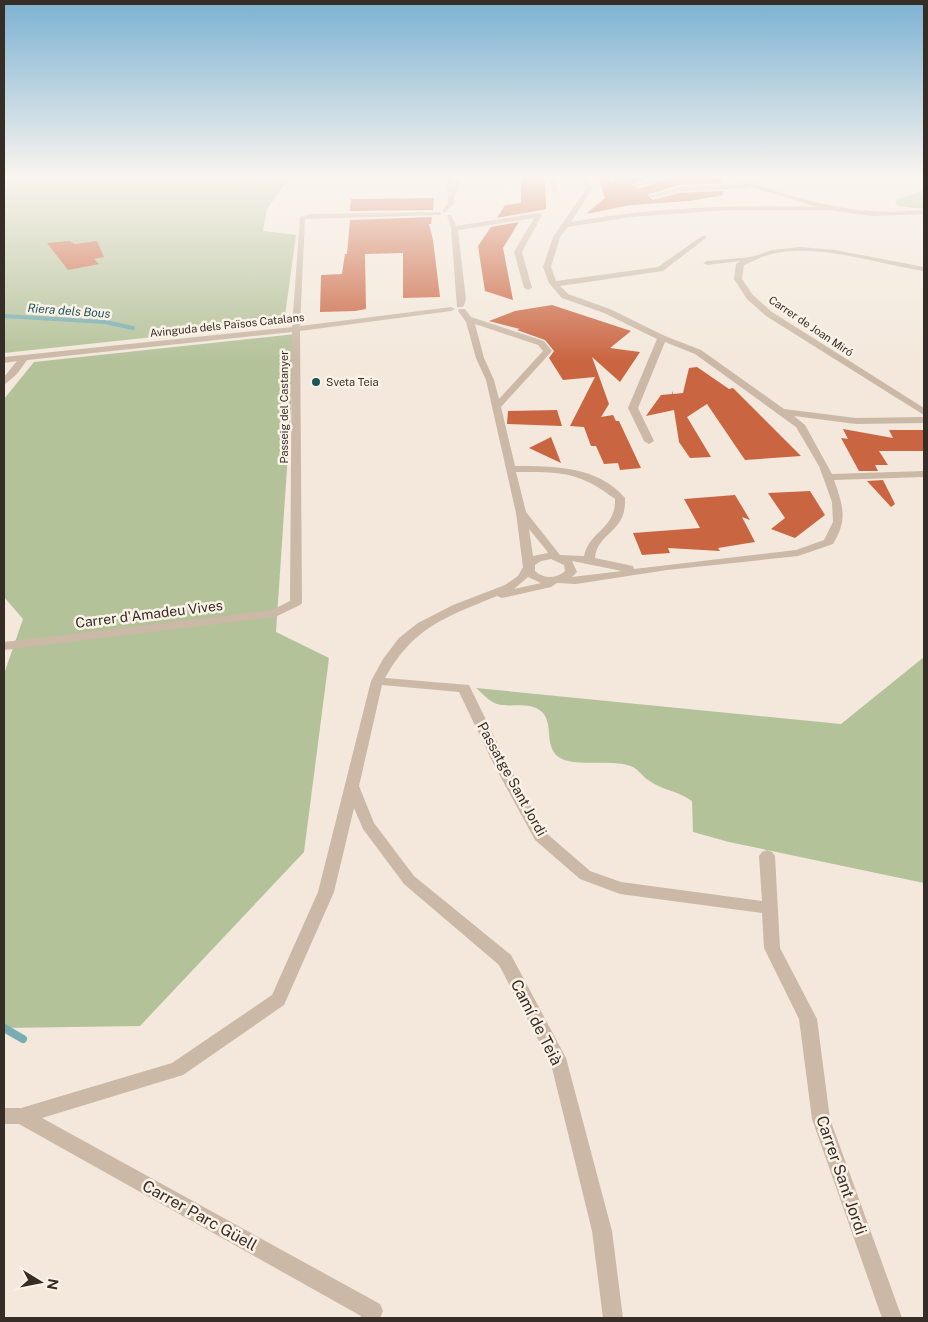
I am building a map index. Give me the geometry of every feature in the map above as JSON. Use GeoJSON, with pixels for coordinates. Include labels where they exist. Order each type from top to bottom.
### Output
{"type":"FeatureCollection","features":[{"type":"Feature","properties":{"kind":"street","name":"Passeig del Castanyer"},"geometry":{"type":"LineString","coordinates":[[296,603],[296,329],[301,238]]}},
{"type":"Feature","properties":{"kind":"street"},"geometry":{"type":"LineString","coordinates":[[455,238],[463,312],[490,380],[521,513],[528,566],[532,575],[536,578],[576,581],[667,567],[798,553],[829,542],[838,522],[837,502],[824,466],[800,425],[698,352],[662,338],[607,310],[565,296],[554,284],[547,267],[556,238]]}},
{"type":"Feature","properties":{"kind":"street"},"geometry":{"type":"LineString","coordinates":[[526,238],[518,252],[528,288]]}},
{"type":"Feature","properties":{"kind":"street"},"geometry":{"type":"LineString","coordinates":[[554,284],[660,269],[703,238]]}},
{"type":"Feature","properties":{"kind":"street","name":"Carrer de Joan Miró"},"geometry":{"type":"LineString","coordinates":[[924,269],[812,250],[784,250],[740,264],[738,279],[750,297],[769,314],[924,412]]}},
{"type":"Feature","properties":{"kind":"street"},"geometry":{"type":"LineString","coordinates":[[708,263],[755,258]]}},
{"type":"Feature","properties":{"kind":"street","name":"Avinguda dels Països Catalans"},"geometry":{"type":"LineString","coordinates":[[4,360],[296,329],[451,309],[453,306],[463,312]]}},
{"type":"Feature","properties":{"kind":"street"},"geometry":{"type":"LineString","coordinates":[[463,312],[541,343],[548,350],[496,407]]}},
{"type":"Feature","properties":{"kind":"street"},"geometry":{"type":"LineString","coordinates":[[649,441],[633,408],[662,338]]}},
{"type":"Feature","properties":{"kind":"street"},"geometry":{"type":"LineString","coordinates":[[4,382],[24,358]]}},
{"type":"Feature","properties":{"kind":"street"},"geometry":{"type":"LineString","coordinates":[[779,411],[856,421],[924,420]]}},
{"type":"Feature","properties":{"kind":"street"},"geometry":{"type":"LineString","coordinates":[[511,469],[546,469],[579,475],[601,483],[620,498],[620,513],[610,528],[594,542],[589,554],[589,562]]}},
{"type":"Feature","properties":{"kind":"street"},"geometry":{"type":"LineString","coordinates":[[828,476],[924,474]]}},
{"type":"Feature","properties":{"kind":"street"},"geometry":{"type":"LineString","coordinates":[[475,602],[547,585],[571,572],[569,564],[557,557],[521,513]]}},
{"type":"Feature","properties":{"kind":"street"},"geometry":{"type":"LineString","coordinates":[[12,1116],[177,1069],[278,1000],[326,892],[376,686],[389,660],[403,641],[422,626],[442,615],[509,587],[522,578],[528,566],[538,558],[569,557],[631,568],[667,567]]}},
{"type":"Feature","properties":{"kind":"street","name":"Carrer d'Amadeu Vives"},"geometry":{"type":"LineString","coordinates":[[4,646],[275,614],[296,603]]}},
{"type":"Feature","properties":{"kind":"street","name":"Passatge Sant Jordi"},"geometry":{"type":"LineString","coordinates":[[376,686],[464,688],[500,763],[540,836],[585,875],[620,888],[768,908]]}},
{"type":"Feature","properties":{"kind":"street","name":"Camí de Teià"},"geometry":{"type":"LineString","coordinates":[[351,785],[368,825],[409,880],[505,960],[560,1063],[602,1231],[613,1318]]}},
{"type":"Feature","properties":{"kind":"street","name":"Carrer Sant Jordi"},"geometry":{"type":"LineString","coordinates":[[767,856],[768,908],[772,948],[808,1020],[821,1120],[892,1318]]}},
{"type":"Feature","properties":{"kind":"street","name":"Carrer Parc Güell"},"geometry":{"type":"LineString","coordinates":[[12,1116],[373,1311],[370,1318]]}},
{"type":"Feature","properties":{"kind":"green space"},"geometry":{"type":"Polygon","coordinates":[[[4,238],[296,238],[284,323],[4,353],[4,238]]]}},
{"type":"Feature","properties":{"kind":"green space"},"geometry":{"type":"Polygon","coordinates":[[[296,334],[276,632],[329,658],[304,852],[140,1026],[4,1028],[4,674],[23,619],[4,597],[4,399],[34,362],[296,334]]]}},
{"type":"Feature","properties":{"kind":"green space"},"geometry":{"type":"Polygon","coordinates":[[[924,657],[924,883],[729,842],[693,832],[692,801],[653,783],[630,766],[611,763],[576,762],[562,759],[552,749],[548,723],[542,712],[532,707],[494,703],[476,688],[841,724],[924,657]]]}},
{"type":"Feature","properties":{"kind":"building"},"geometry":{"type":"Polygon","coordinates":[[[348,238],[432,238],[440,297],[403,298],[403,253],[365,254],[366,309],[320,312],[321,275],[342,274],[345,254],[347,254],[348,238]]]}},
{"type":"Feature","properties":{"kind":"building"},"geometry":{"type":"Polygon","coordinates":[[[484,238],[509,238],[503,248],[513,300],[485,291],[478,246],[484,238]]]}},
{"type":"Feature","properties":{"kind":"building"},"geometry":{"type":"Polygon","coordinates":[[[69,241],[75,244],[97,241],[104,257],[94,259],[99,264],[68,270],[47,243],[69,241]]]}},
{"type":"Feature","properties":{"kind":"building"},"geometry":{"type":"Polygon","coordinates":[[[552,305],[631,331],[610,348],[640,352],[620,382],[592,357],[609,404],[601,417],[613,415],[616,421],[619,421],[641,468],[620,470],[618,463],[604,464],[596,446],[591,446],[584,427],[570,426],[595,377],[563,380],[549,358],[554,351],[545,340],[517,330],[520,329],[489,321],[515,311],[552,305]]]}},
{"type":"Feature","properties":{"kind":"building"},"geometry":{"type":"Polygon","coordinates":[[[697,367],[729,389],[733,388],[801,456],[745,460],[707,404],[687,417],[711,457],[690,458],[679,442],[674,410],[646,416],[661,395],[672,394],[672,391],[673,394],[683,393],[689,368],[697,367]]]}},
{"type":"Feature","properties":{"kind":"building"},"geometry":{"type":"Polygon","coordinates":[[[557,410],[562,426],[507,424],[508,411],[557,410]]]}},
{"type":"Feature","properties":{"kind":"building"},"geometry":{"type":"Polygon","coordinates":[[[843,429],[893,438],[889,430],[924,430],[924,451],[879,451],[888,465],[875,465],[878,471],[859,471],[841,438],[848,439],[843,429]]]}},
{"type":"Feature","properties":{"kind":"building"},"geometry":{"type":"Polygon","coordinates":[[[551,437],[561,463],[529,448],[551,437]]]}},
{"type":"Feature","properties":{"kind":"building"},"geometry":{"type":"Polygon","coordinates":[[[883,480],[895,504],[891,507],[867,481],[883,480]]]}},
{"type":"Feature","properties":{"kind":"building"},"geometry":{"type":"Polygon","coordinates":[[[810,491],[825,515],[795,538],[771,529],[785,518],[768,493],[810,491]]]}},
{"type":"Feature","properties":{"kind":"building"},"geometry":{"type":"Polygon","coordinates":[[[735,495],[750,520],[742,517],[755,542],[718,548],[720,551],[668,548],[670,553],[642,555],[633,533],[700,528],[684,499],[735,495]]]}},
{"type":"Feature","properties":{"kind":"waterway","name":"Riera dels Bous"},"geometry":{"type":"LineString","coordinates":[[4,316],[105,322],[133,328]]}},
{"type":"Feature","properties":{"kind":"waterway"},"geometry":{"type":"LineString","coordinates":[[4,1028],[23,1039]]}},
{"type":"Feature","properties":{"kind":"place","name":"Sveta Teia"},"geometry":{"type":"Point","coordinates":[316,382]}}]}
